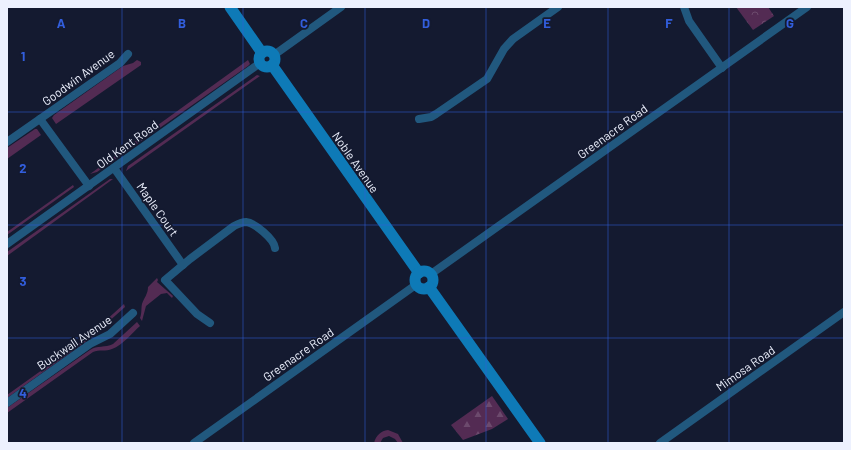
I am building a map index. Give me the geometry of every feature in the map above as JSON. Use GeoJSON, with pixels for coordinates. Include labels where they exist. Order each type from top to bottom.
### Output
{"type":"FeatureCollection","features":[{"type":"Feature","properties":{"kind":"street"},"geometry":{"type":"LineString","coordinates":[[230,7],[261,58],[269,51],[273,60],[341,7]]}},
{"type":"Feature","properties":{"kind":"street"},"geometry":{"type":"LineString","coordinates":[[419,119],[431,117],[486,79],[504,49],[513,39],[558,7]]}},
{"type":"Feature","properties":{"kind":"street"},"geometry":{"type":"LineString","coordinates":[[684,7],[689,21],[722,68]]}},
{"type":"Feature","properties":{"kind":"street","name":"Greenacre Road"},"geometry":{"type":"LineString","coordinates":[[431,274],[807,7]]}},
{"type":"Feature","properties":{"kind":"street","name":"Goodwin Avenue"},"geometry":{"type":"LineString","coordinates":[[7,142],[120,63],[128,54]]}},
{"type":"Feature","properties":{"kind":"street","name":"Old Kent Road"},"geometry":{"type":"LineString","coordinates":[[7,244],[114,168],[261,58]]}},
{"type":"Feature","properties":{"kind":"street","name":"Noble Avenue"},"geometry":{"type":"LineString","coordinates":[[273,60],[419,273]]}},
{"type":"Feature","properties":{"kind":"street","name":"Goodwin Avenue"},"geometry":{"type":"LineString","coordinates":[[40,118],[89,186]]}},
{"type":"Feature","properties":{"kind":"street","name":"Maple Court"},"geometry":{"type":"LineString","coordinates":[[114,168],[183,265]]}},
{"type":"Feature","properties":{"kind":"street"},"geometry":{"type":"LineString","coordinates":[[210,323],[197,314],[165,280],[234,226],[244,222],[251,224],[268,236],[273,242],[275,248]]}},
{"type":"Feature","properties":{"kind":"street"},"geometry":{"type":"LineString","coordinates":[[427,271],[433,277],[433,283],[429,287],[424,288],[417,284],[416,280],[419,273],[427,271]]}},
{"type":"Feature","properties":{"kind":"street","name":"Greenacre Road"},"geometry":{"type":"LineString","coordinates":[[194,443],[417,284]]}},
{"type":"Feature","properties":{"kind":"street"},"geometry":{"type":"LineString","coordinates":[[429,287],[540,443]]}},
{"type":"Feature","properties":{"kind":"street","name":"Mimosa Road"},"geometry":{"type":"LineString","coordinates":[[660,443],[844,312]]}},
{"type":"Feature","properties":{"kind":"street","name":"Buckwall Avenue"},"geometry":{"type":"LineString","coordinates":[[7,403],[84,348],[113,332],[133,313]]}},
{"type":"Feature","properties":{"kind":"green space"},"geometry":{"type":"Polygon","coordinates":[[[736,7],[768,7],[774,16],[753,30],[736,7]]]}},
{"type":"Feature","properties":{"kind":"green space"},"geometry":{"type":"Polygon","coordinates":[[[137,60],[141,62],[141,65],[56,124],[52,118],[54,115],[123,66],[137,60]]]}},
{"type":"Feature","properties":{"kind":"green space"},"geometry":{"type":"Polygon","coordinates":[[[248,60],[250,64],[248,66],[97,172],[90,174],[248,60]]]}},
{"type":"Feature","properties":{"kind":"green space"},"geometry":{"type":"Polygon","coordinates":[[[257,75],[260,76],[126,171],[128,166],[257,75]]]}},
{"type":"Feature","properties":{"kind":"green space"},"geometry":{"type":"Polygon","coordinates":[[[37,129],[41,135],[7,159],[7,148],[37,129]]]}},
{"type":"Feature","properties":{"kind":"green space"},"geometry":{"type":"Polygon","coordinates":[[[110,179],[113,179],[7,256],[7,252],[110,179]]]}},
{"type":"Feature","properties":{"kind":"green space"},"geometry":{"type":"Polygon","coordinates":[[[73,185],[74,187],[7,235],[7,232],[73,185]]]}},
{"type":"Feature","properties":{"kind":"green space"},"geometry":{"type":"Polygon","coordinates":[[[157,278],[157,282],[173,296],[172,298],[167,293],[161,294],[146,306],[142,321],[140,318],[142,304],[147,294],[148,287],[157,278]]]}},
{"type":"Feature","properties":{"kind":"green space"},"geometry":{"type":"Polygon","coordinates":[[[124,304],[125,307],[88,340],[7,398],[7,395],[84,340],[124,304]]]}},
{"type":"Feature","properties":{"kind":"green space"},"geometry":{"type":"Polygon","coordinates":[[[137,322],[140,326],[120,345],[110,350],[93,352],[7,413],[7,408],[90,350],[113,344],[137,322]]]}},
{"type":"Feature","properties":{"kind":"green space"},"geometry":{"type":"Polygon","coordinates":[[[492,396],[508,419],[492,429],[463,440],[451,425],[492,396]]]}},
{"type":"Feature","properties":{"kind":"green space"},"geometry":{"type":"Polygon","coordinates":[[[388,430],[398,434],[403,443],[398,443],[395,439],[389,436],[383,438],[380,443],[374,443],[379,434],[388,430]]]}}]}
